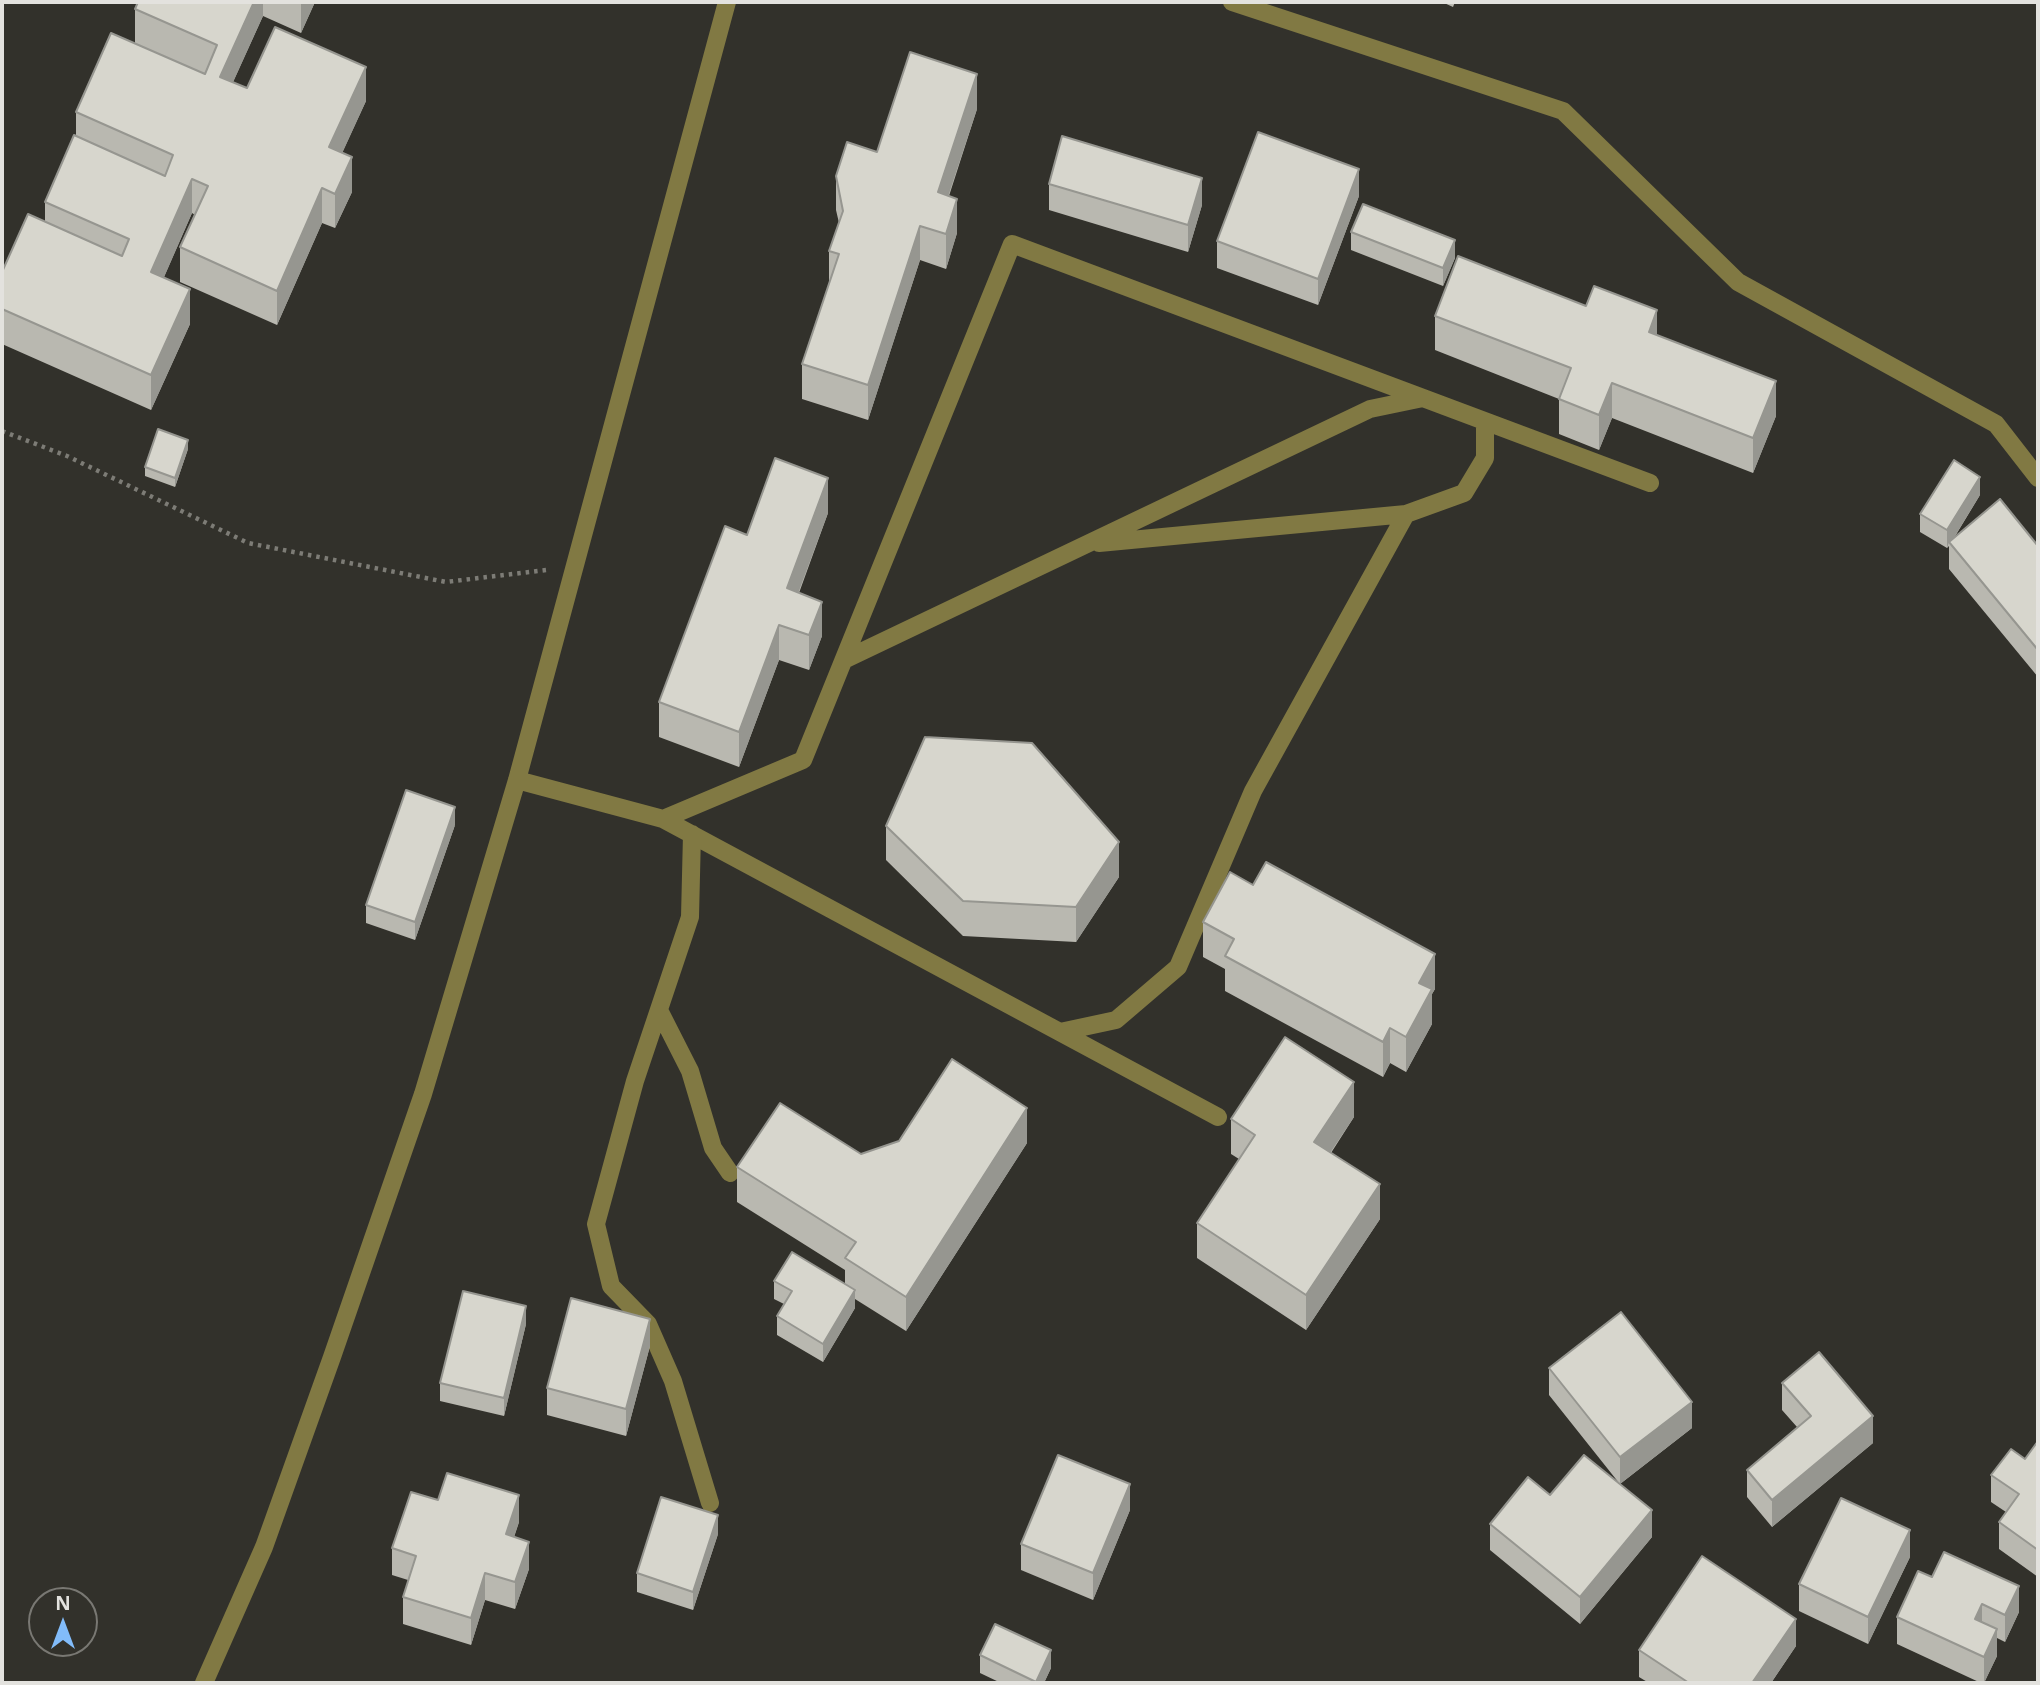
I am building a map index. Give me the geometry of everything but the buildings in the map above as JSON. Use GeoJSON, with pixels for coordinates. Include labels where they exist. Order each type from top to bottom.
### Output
{"type":"FeatureCollection","features":[{"type":"Feature","properties":{"kind":"street"},"geometry":{"type":"LineString","coordinates":[[204,1683],[264,1547],[423,1094],[517,780],[727,2]]}},
{"type":"Feature","properties":{"kind":"street"},"geometry":{"type":"LineString","coordinates":[[1232,2],[1563,111],[1738,282],[1996,424],[2038,478]]}},
{"type":"Feature","properties":{"kind":"street"},"geometry":{"type":"LineString","coordinates":[[663,819],[803,760],[1012,243],[1650,483]]}},
{"type":"Feature","properties":{"kind":"street"},"geometry":{"type":"LineString","coordinates":[[844,660],[1370,409],[1423,398]]}},
{"type":"Feature","properties":{"kind":"street"},"geometry":{"type":"LineString","coordinates":[[1088,544],[1406,514],[1464,493],[1485,458],[1485,421]]}},
{"type":"Feature","properties":{"kind":"street"},"geometry":{"type":"LineString","coordinates":[[1060,1032],[1116,1020],[1178,967],[1253,791],[1406,514]]}},
{"type":"Feature","properties":{"kind":"street"},"geometry":{"type":"LineString","coordinates":[[517,780],[663,819],[1218,1117]]}},
{"type":"Feature","properties":{"kind":"street"},"geometry":{"type":"LineString","coordinates":[[692,834],[690,917],[635,1081],[596,1224],[611,1286],[648,1324],[673,1381],[710,1503]]}},
{"type":"Feature","properties":{"kind":"street"},"geometry":{"type":"LineString","coordinates":[[659,1010],[690,1071],[713,1147],[730,1173]]}},
{"type":"Feature","properties":{"kind":"path"},"geometry":{"type":"LineString","coordinates":[[2,430],[67,456],[248,542],[446,582],[574,566]]}}]}
